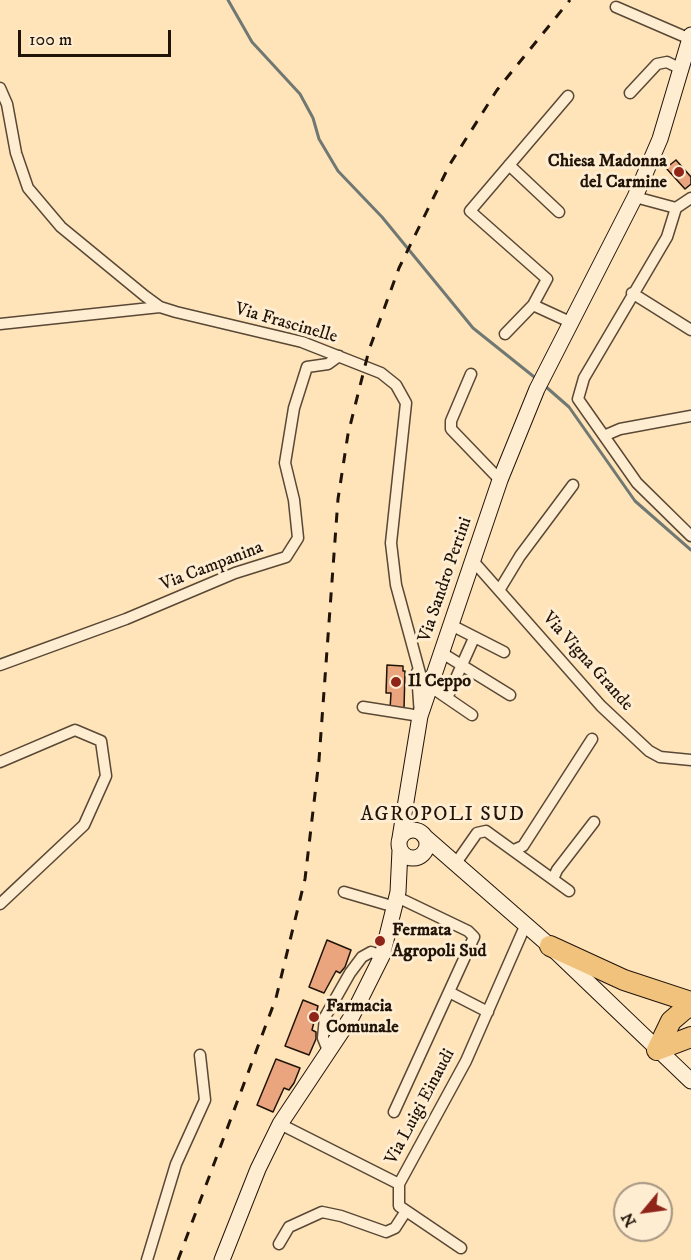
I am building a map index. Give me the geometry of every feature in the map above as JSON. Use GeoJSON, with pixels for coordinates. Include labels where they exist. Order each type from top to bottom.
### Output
{"type":"FeatureCollection","features":[{"type":"Feature","properties":{"kind":"highway"},"geometry":{"type":"LineString","coordinates":[[550,946],[624,980],[691,1002]]}},
{"type":"Feature","properties":{"kind":"highway"},"geometry":{"type":"LineString","coordinates":[[657,1050],[671,1021],[685,1009],[691,1007]]}},
{"type":"Feature","properties":{"kind":"highway"},"geometry":{"type":"LineString","coordinates":[[657,1050],[691,1037]]}},
{"type":"Feature","properties":{"kind":"street"},"geometry":{"type":"LineString","coordinates":[[616,7],[690,37]]}},
{"type":"Feature","properties":{"kind":"street","name":"Via Sandro Pertini"},"geometry":{"type":"LineString","coordinates":[[397,899],[400,844],[420,716],[453,626],[500,480],[540,382],[635,197],[660,139],[690,37]]}},
{"type":"Feature","properties":{"kind":"street"},"geometry":{"type":"LineString","coordinates":[[630,93],[657,64],[667,62],[681,69]]}},
{"type":"Feature","properties":{"kind":"street","name":"Via Frascinelle"},"geometry":{"type":"LineString","coordinates":[[0,88],[7,104],[16,153],[28,188],[61,227],[160,307],[302,342],[381,373],[396,385],[406,403],[391,543],[396,585],[418,664],[420,716]]}},
{"type":"Feature","properties":{"kind":"street"},"geometry":{"type":"LineString","coordinates":[[505,334],[533,305],[547,279],[470,210],[568,96]]}},
{"type":"Feature","properties":{"kind":"street"},"geometry":{"type":"LineString","coordinates":[[509,165],[559,212]]}},
{"type":"Feature","properties":{"kind":"street"},"geometry":{"type":"LineString","coordinates":[[635,197],[676,208]]}},
{"type":"Feature","properties":{"kind":"street"},"geometry":{"type":"LineString","coordinates":[[691,198],[676,208],[667,237],[584,378],[578,399],[606,435],[637,483],[691,536]]}},
{"type":"Feature","properties":{"kind":"street"},"geometry":{"type":"LineString","coordinates":[[632,293],[691,330]]}},
{"type":"Feature","properties":{"kind":"street"},"geometry":{"type":"LineString","coordinates":[[533,305],[570,322]]}},
{"type":"Feature","properties":{"kind":"street"},"geometry":{"type":"LineString","coordinates":[[0,324],[160,307]]}},
{"type":"Feature","properties":{"kind":"street","name":"Via Campanina"},"geometry":{"type":"LineString","coordinates":[[0,665],[126,619],[236,573],[286,557],[298,538],[294,500],[285,463],[294,408],[307,367],[328,364],[339,356]]}},
{"type":"Feature","properties":{"kind":"street"},"geometry":{"type":"LineString","coordinates":[[471,374],[451,421],[451,429],[500,480]]}},
{"type":"Feature","properties":{"kind":"street"},"geometry":{"type":"LineString","coordinates":[[606,435],[620,429],[691,416]]}},
{"type":"Feature","properties":{"kind":"street"},"geometry":{"type":"LineString","coordinates":[[500,589],[520,556],[573,485]]}},
{"type":"Feature","properties":{"kind":"street","name":"Via Vigna Grande"},"geometry":{"type":"LineString","coordinates":[[474,562],[601,706],[649,751],[660,757],[691,760]]}},
{"type":"Feature","properties":{"kind":"street"},"geometry":{"type":"LineString","coordinates":[[453,626],[504,652]]}},
{"type":"Feature","properties":{"kind":"street"},"geometry":{"type":"LineString","coordinates":[[447,698],[474,638]]}},
{"type":"Feature","properties":{"kind":"street"},"geometry":{"type":"LineString","coordinates":[[418,664],[432,668],[440,658],[463,665],[510,695]]}},
{"type":"Feature","properties":{"kind":"street","name":"Via Frascinelle"},"geometry":{"type":"LineString","coordinates":[[418,664],[447,698],[472,715]]}},
{"type":"Feature","properties":{"kind":"street"},"geometry":{"type":"LineString","coordinates":[[363,707],[420,716]]}},
{"type":"Feature","properties":{"kind":"street"},"geometry":{"type":"LineString","coordinates":[[0,762],[75,730],[101,741],[106,776],[84,825],[0,904]]}},
{"type":"Feature","properties":{"kind":"street"},"geometry":{"type":"LineString","coordinates":[[514,850],[523,846],[592,740]]}},
{"type":"Feature","properties":{"kind":"street"},"geometry":{"type":"LineString","coordinates":[[222,1260],[258,1169],[280,1124],[329,1053],[357,1007],[382,956],[397,899],[427,843],[406,804]]}},
{"type":"Feature","properties":{"kind":"street"},"geometry":{"type":"LineString","coordinates":[[553,879],[557,870],[594,822]]}},
{"type":"Feature","properties":{"kind":"street"},"geometry":{"type":"LineString","coordinates":[[569,891],[514,850],[482,830],[451,859],[420,856],[409,858],[400,844],[411,830],[421,834],[451,859],[526,924],[691,1081]]}},
{"type":"Feature","properties":{"kind":"street"},"geometry":{"type":"LineString","coordinates":[[344,892],[397,899],[468,931],[474,937],[394,1112]]}},
{"type":"Feature","properties":{"kind":"street","name":"Via Luigi Einaudi"},"geometry":{"type":"LineString","coordinates":[[280,1124],[399,1184],[466,1061],[526,924]]}},
{"type":"Feature","properties":{"kind":"street"},"geometry":{"type":"LineString","coordinates":[[329,1053],[323,1038],[325,1017],[350,973],[367,953],[382,956]]}},
{"type":"Feature","properties":{"kind":"street"},"geometry":{"type":"LineString","coordinates":[[449,992],[488,1012]]}},
{"type":"Feature","properties":{"kind":"street"},"geometry":{"type":"LineString","coordinates":[[337,996],[357,1007]]}},
{"type":"Feature","properties":{"kind":"street"},"geometry":{"type":"LineString","coordinates":[[147,1260],[176,1164],[204,1100],[200,1055]]}},
{"type":"Feature","properties":{"kind":"street"},"geometry":{"type":"LineString","coordinates":[[399,1184],[399,1206],[461,1248]]}},
{"type":"Feature","properties":{"kind":"street"},"geometry":{"type":"LineString","coordinates":[[279,1244],[289,1227],[322,1212],[341,1216],[386,1233],[395,1228],[406,1211]]}},
{"type":"Feature","properties":{"kind":"building","name":"Chiesa Madonna del Carmine"},"geometry":{"type":"Polygon","coordinates":[[[676,160],[691,177],[691,184],[685,189],[666,168],[676,160]]]}},
{"type":"Feature","properties":{"kind":"building","name":"Il Ceppo"},"geometry":{"type":"Polygon","coordinates":[[[387,665],[403,666],[403,671],[405,671],[404,709],[390,709],[391,693],[386,693],[387,665]]]}},
{"type":"Feature","properties":{"kind":"building"},"geometry":{"type":"Polygon","coordinates":[[[327,940],[351,950],[345,967],[340,973],[336,971],[324,993],[309,987],[327,940]]]}},
{"type":"Feature","properties":{"kind":"building"},"geometry":{"type":"Polygon","coordinates":[[[303,1000],[318,1006],[312,1030],[316,1032],[316,1039],[309,1055],[285,1046],[303,1000]]]}},
{"type":"Feature","properties":{"kind":"building"},"geometry":{"type":"Polygon","coordinates":[[[276,1059],[300,1068],[289,1090],[284,1088],[273,1112],[257,1105],[276,1059]]]}},
{"type":"Feature","properties":{"kind":"waterway"},"geometry":{"type":"LineString","coordinates":[[228,0],[252,42],[300,94],[313,118],[319,139],[338,171],[382,217],[473,328],[538,380]]}},
{"type":"Feature","properties":{"kind":"waterway"},"geometry":{"type":"LineString","coordinates":[[545,386],[569,407],[635,501],[691,550]]}},
{"type":"Feature","properties":{"kind":"railway"},"geometry":{"type":"LineString","coordinates":[[178,1260],[276,998],[305,879],[319,760],[338,499],[348,434],[369,350],[399,268],[450,164],[497,90],[570,0]]}},
{"type":"Feature","properties":{"kind":"place","name":"Chiesa Madonna del Carmine"},"geometry":{"type":"Point","coordinates":[679,172]}},
{"type":"Feature","properties":{"kind":"place","name":"Il Ceppo"},"geometry":{"type":"Point","coordinates":[396,682]}},
{"type":"Feature","properties":{"kind":"place","name":"Fermata Agropoli Sud"},"geometry":{"type":"Point","coordinates":[380,941]}},
{"type":"Feature","properties":{"kind":"place","name":"Farmacia Comunale"},"geometry":{"type":"Point","coordinates":[314,1017]}},
{"type":"Feature","properties":{"kind":"district","name":"AGROPOLI SUD"},"geometry":{"type":"Point","coordinates":[443,816]}}]}
